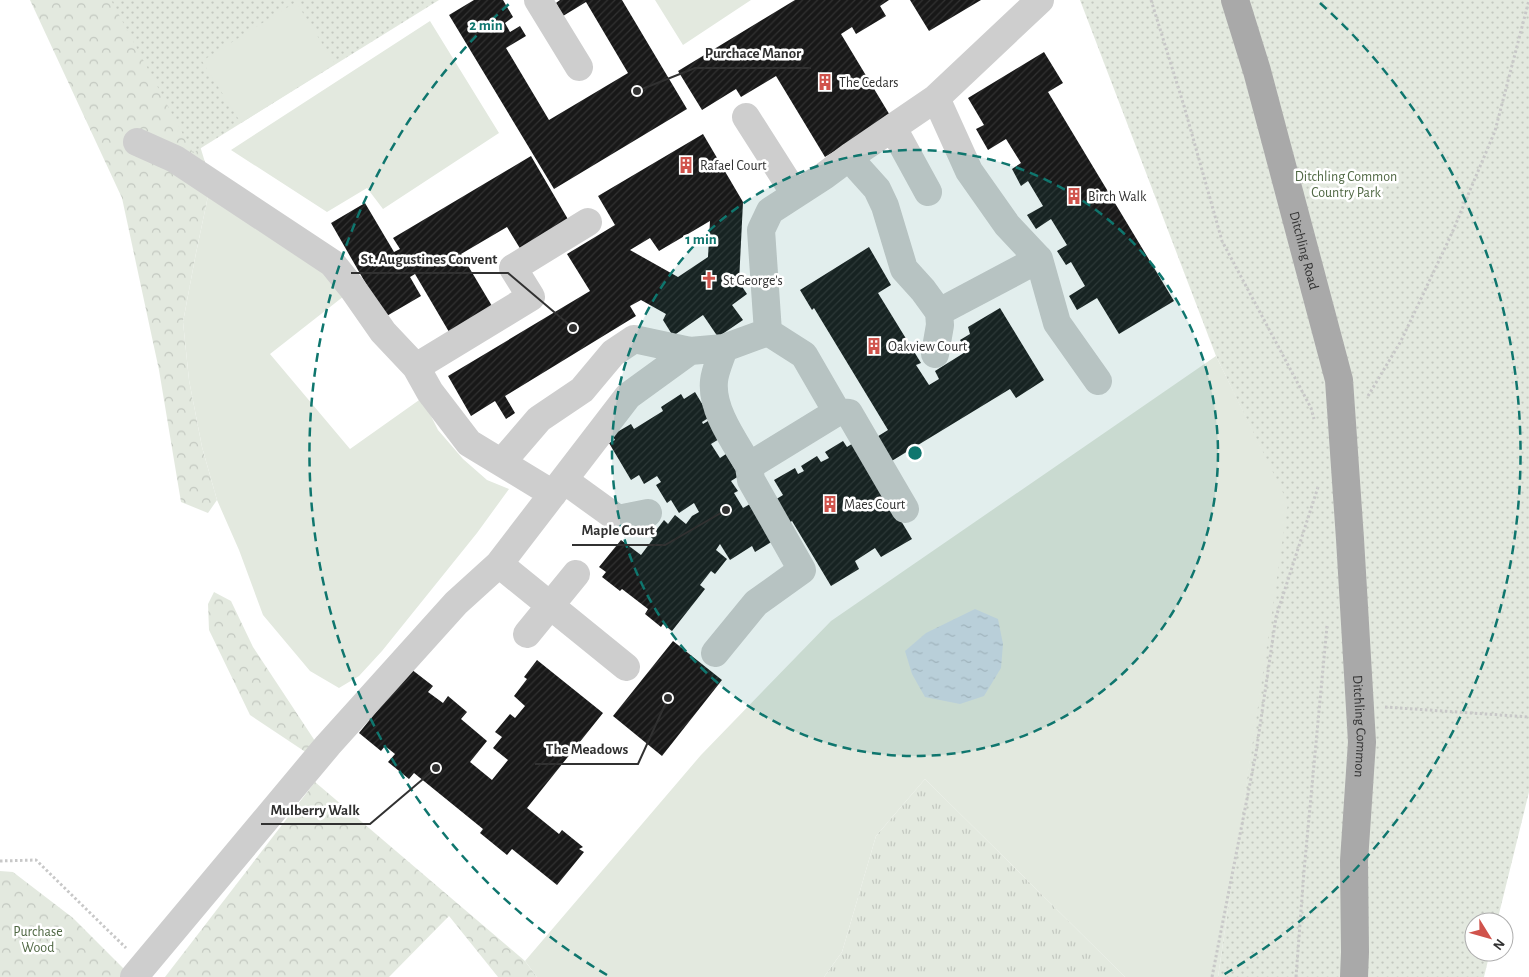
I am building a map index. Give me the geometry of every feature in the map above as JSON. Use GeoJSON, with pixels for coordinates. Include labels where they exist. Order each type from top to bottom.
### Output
{"type":"FeatureCollection","features":[{"type":"Feature","properties":{"kind":"main road","name":"Ditchling Road"},"geometry":{"type":"LineString","coordinates":[[1235,0],[1257,71],[1339,380],[1345,475]]}},
{"type":"Feature","properties":{"kind":"main road","name":"Ditchling Common"},"geometry":{"type":"LineString","coordinates":[[1345,475],[1362,742],[1354,861],[1354,977]]}},
{"type":"Feature","properties":{"kind":"lane"},"geometry":{"type":"LineString","coordinates":[[538,0],[579,67]]}},
{"type":"Feature","properties":{"kind":"lane"},"geometry":{"type":"LineString","coordinates":[[768,332],[761,230],[770,211],[936,98],[1040,0]]}},
{"type":"Feature","properties":{"kind":"lane"},"geometry":{"type":"LineString","coordinates":[[936,98],[969,171],[1007,225],[1039,259],[1057,323],[1098,381]]}},
{"type":"Feature","properties":{"kind":"lane"},"geometry":{"type":"LineString","coordinates":[[746,117],[795,194]]}},
{"type":"Feature","properties":{"kind":"lane"},"geometry":{"type":"LineString","coordinates":[[893,128],[928,192]]}},
{"type":"Feature","properties":{"kind":"lane"},"geometry":{"type":"LineString","coordinates":[[137,142],[175,159],[332,263],[383,332],[416,367],[430,392],[469,443],[502,462],[559,487],[618,519],[648,512]]}},
{"type":"Feature","properties":{"kind":"lane"},"geometry":{"type":"LineString","coordinates":[[851,156],[859,169],[877,189],[885,206],[904,269],[924,290],[939,312],[940,325],[935,354]]}},
{"type":"Feature","properties":{"kind":"lane"},"geometry":{"type":"LineString","coordinates":[[416,367],[531,297],[513,268],[588,222]]}},
{"type":"Feature","properties":{"kind":"lane"},"geometry":{"type":"LineString","coordinates":[[939,312],[1039,259]]}},
{"type":"Feature","properties":{"kind":"lane"},"geometry":{"type":"LineString","coordinates":[[502,462],[534,410],[582,390],[613,353],[634,339],[690,351],[724,348],[768,332]]}},
{"type":"Feature","properties":{"kind":"lane"},"geometry":{"type":"LineString","coordinates":[[768,332],[804,355],[837,412]]}},
{"type":"Feature","properties":{"kind":"lane"},"geometry":{"type":"LineString","coordinates":[[715,653],[756,603],[802,570],[751,480],[749,466],[721,417],[715,401],[714,381],[724,348]]}},
{"type":"Feature","properties":{"kind":"lane"},"geometry":{"type":"LineString","coordinates":[[139,971],[328,745],[456,603],[499,564],[628,396],[690,351]]}},
{"type":"Feature","properties":{"kind":"lane"},"geometry":{"type":"LineString","coordinates":[[749,466],[837,412],[849,413],[905,509]]}},
{"type":"Feature","properties":{"kind":"lane"},"geometry":{"type":"LineString","coordinates":[[499,564],[626,667]]}},
{"type":"Feature","properties":{"kind":"lane"},"geometry":{"type":"LineString","coordinates":[[527,634],[576,574]]}},
{"type":"Feature","properties":{"kind":"path"},"geometry":{"type":"LineString","coordinates":[[1151,0],[1184,106],[1222,241],[1311,408],[1316,427]]}},
{"type":"Feature","properties":{"kind":"path"},"geometry":{"type":"LineString","coordinates":[[1367,397],[1401,341],[1452,233],[1495,131],[1529,0]]}},
{"type":"Feature","properties":{"kind":"path"},"geometry":{"type":"LineString","coordinates":[[1212,977],[1256,753],[1276,617],[1319,484]]}},
{"type":"Feature","properties":{"kind":"path"},"geometry":{"type":"LineString","coordinates":[[1296,977],[1327,625]]}},
{"type":"Feature","properties":{"kind":"path"},"geometry":{"type":"LineString","coordinates":[[1360,705],[1529,717]]}},
{"type":"Feature","properties":{"kind":"path"},"geometry":{"type":"LineString","coordinates":[[0,861],[36,860],[139,971]]}},
{"type":"Feature","properties":{"kind":"green space"},"geometry":{"type":"Polygon","coordinates":[[[30,0],[133,0],[190,113],[211,182],[183,322],[189,380],[202,447],[217,500],[208,513],[181,502],[159,370],[122,198],[30,0]]]}},
{"type":"Feature","properties":{"kind":"green space"},"geometry":{"type":"Polygon","coordinates":[[[111,0],[439,0],[193,153],[111,0]]]}},
{"type":"Feature","properties":{"kind":"green space"},"geometry":{"type":"Polygon","coordinates":[[[655,0],[751,0],[683,45],[655,0]]]}},
{"type":"Feature","properties":{"kind":"green space","name":"Ditchling Common Country Park"},"geometry":{"type":"Polygon","coordinates":[[[1080,0],[1529,0],[1529,792],[1499,912],[1464,912],[1464,962],[1488,962],[1484,977],[1218,977],[1287,503],[1216,356],[1080,0]]]}},
{"type":"Feature","properties":{"kind":"green space"},"geometry":{"type":"Polygon","coordinates":[[[296,2],[335,64],[241,123],[202,61],[296,2]]]}},
{"type":"Feature","properties":{"kind":"green space"},"geometry":{"type":"Polygon","coordinates":[[[430,21],[499,133],[383,209],[367,188],[327,212],[231,150],[430,21]]]}},
{"type":"Feature","properties":{"kind":"green space"},"geometry":{"type":"Polygon","coordinates":[[[211,182],[353,289],[270,354],[350,449],[422,398],[438,430],[463,459],[487,480],[509,489],[477,533],[382,651],[359,676],[339,688],[310,671],[263,615],[239,550],[217,500],[202,447],[189,380],[183,322],[211,182]]]}},
{"type":"Feature","properties":{"kind":"green space"},"geometry":{"type":"Polygon","coordinates":[[[1216,356],[1288,503],[1218,977],[1125,977],[925,779],[876,836],[842,952],[824,977],[537,977],[525,961],[701,755],[831,621],[1216,356]]]}},
{"type":"Feature","properties":{"kind":"green space"},"geometry":{"type":"Polygon","coordinates":[[[214,592],[231,601],[253,647],[315,741],[313,757],[250,715],[209,630],[208,604],[214,592]]]}},
{"type":"Feature","properties":{"kind":"green space"},"geometry":{"type":"Polygon","coordinates":[[[925,779],[1125,977],[824,977],[842,952],[876,836],[925,779]]]}},
{"type":"Feature","properties":{"kind":"green space"},"geometry":{"type":"Polygon","coordinates":[[[315,782],[525,961],[537,977],[498,977],[449,916],[389,977],[165,977],[315,782]]]}},
{"type":"Feature","properties":{"kind":"green space","name":"Purchase Wood"},"geometry":{"type":"Polygon","coordinates":[[[0,871],[13,872],[73,918],[126,971],[124,977],[0,977],[0,871]]]}},
{"type":"Feature","properties":{"kind":"water"},"geometry":{"type":"Polygon","coordinates":[[[975,609],[998,619],[1003,644],[1001,668],[984,696],[960,704],[925,697],[912,674],[905,651],[926,633],[975,609]]]}},
{"type":"Feature","properties":{"kind":"building"},"geometry":{"type":"Polygon","coordinates":[[[474,0],[503,0],[513,17],[505,23],[510,32],[520,26],[526,36],[506,48],[549,120],[628,73],[586,2],[563,16],[556,3],[560,0],[622,0],[687,109],[554,189],[449,15],[474,0]]]}},
{"type":"Feature","properties":{"kind":"building","name":"The Cedars"},"geometry":{"type":"Polygon","coordinates":[[[795,0],[889,0],[880,6],[886,16],[856,34],[852,27],[841,34],[891,117],[825,157],[776,76],[741,97],[736,89],[702,110],[678,71],[795,0]]]}},
{"type":"Feature","properties":{"kind":"building"},"geometry":{"type":"Polygon","coordinates":[[[910,0],[981,0],[929,31],[910,0]]]}},
{"type":"Feature","properties":{"kind":"building","name":"Birch Walk"},"geometry":{"type":"Polygon","coordinates":[[[1044,52],[1063,83],[1048,92],[1174,301],[1119,334],[1097,298],[1077,310],[1069,296],[1085,286],[1071,262],[1066,265],[1057,251],[1067,245],[1051,219],[1036,229],[1027,215],[1043,206],[1028,181],[1021,186],[1012,169],[1021,163],[1006,139],[988,150],[976,129],[984,125],[968,98],[1044,52]]]}},
{"type":"Feature","properties":{"kind":"building"},"geometry":{"type":"Polygon","coordinates":[[[703,134],[743,202],[739,282],[747,294],[732,305],[743,320],[718,337],[703,315],[673,336],[663,320],[666,314],[641,300],[630,306],[636,316],[505,396],[515,413],[506,419],[495,401],[471,416],[448,376],[590,291],[567,254],[615,225],[598,196],[703,134]],[[710,221],[659,251],[650,238],[630,250],[678,277],[708,257],[710,221]]]}},
{"type":"Feature","properties":{"kind":"building"},"geometry":{"type":"Polygon","coordinates":[[[531,156],[569,221],[521,250],[507,227],[461,254],[495,311],[452,337],[415,274],[410,277],[421,296],[385,317],[331,223],[365,203],[394,252],[400,249],[393,238],[531,156]]]}},
{"type":"Feature","properties":{"kind":"building"},"geometry":{"type":"Polygon","coordinates":[[[869,247],[891,285],[878,293],[921,363],[916,365],[929,385],[939,379],[935,371],[967,351],[960,340],[970,334],[968,327],[1000,308],[1044,380],[1016,398],[1010,389],[872,473],[912,539],[881,557],[875,548],[855,561],[859,569],[831,586],[792,521],[770,535],[773,541],[755,552],[752,546],[730,560],[720,544],[716,550],[727,559],[715,574],[711,571],[700,585],[705,589],[672,631],[663,624],[661,627],[645,614],[648,609],[622,589],[620,591],[602,577],[606,572],[599,567],[621,540],[641,555],[653,539],[651,537],[664,520],[668,524],[675,515],[686,524],[692,516],[699,512],[694,503],[679,513],[671,500],[667,503],[656,485],[661,482],[657,476],[644,484],[639,475],[631,480],[609,443],[615,440],[612,435],[631,424],[634,429],[663,411],[661,407],[681,394],[684,399],[695,392],[710,417],[702,422],[703,424],[708,421],[719,439],[711,444],[720,458],[726,454],[739,476],[731,481],[738,491],[734,493],[743,508],[750,504],[755,512],[783,495],[774,480],[795,468],[798,474],[804,471],[801,466],[817,456],[821,462],[829,458],[825,452],[843,441],[847,447],[855,442],[859,448],[888,430],[814,308],[812,310],[800,290],[869,247]]]}},
{"type":"Feature","properties":{"kind":"building"},"geometry":{"type":"Polygon","coordinates":[[[673,641],[722,680],[662,756],[613,716],[673,641]]]}},
{"type":"Feature","properties":{"kind":"building"},"geometry":{"type":"Polygon","coordinates":[[[537,660],[603,713],[527,808],[559,834],[562,830],[583,847],[579,849],[584,852],[557,885],[512,849],[507,855],[480,833],[483,829],[414,773],[409,779],[388,762],[395,754],[385,746],[381,751],[359,733],[411,669],[433,686],[428,692],[443,703],[448,696],[467,712],[461,719],[487,741],[470,762],[492,780],[508,760],[493,748],[502,737],[495,732],[510,714],[515,718],[525,706],[514,696],[527,679],[524,677],[537,660]]]}},
{"type":"Feature","properties":{"kind":"place","name":"The Cedars"},"geometry":{"type":"Point","coordinates":[825,82]}},
{"type":"Feature","properties":{"kind":"place","name":"Purchace Manor"},"geometry":{"type":"Point","coordinates":[637,91]}},
{"type":"Feature","properties":{"kind":"place","name":"Rafael Court"},"geometry":{"type":"Point","coordinates":[686,165]}},
{"type":"Feature","properties":{"kind":"place","name":"Birch Walk"},"geometry":{"type":"Point","coordinates":[1074,196]}},
{"type":"Feature","properties":{"kind":"place","name":"St George's"},"geometry":{"type":"Point","coordinates":[709,280]}},
{"type":"Feature","properties":{"kind":"place","name":"St. Augustines Convent"},"geometry":{"type":"Point","coordinates":[573,328]}},
{"type":"Feature","properties":{"kind":"place","name":"Oakview Court"},"geometry":{"type":"Point","coordinates":[874,346]}},
{"type":"Feature","properties":{"kind":"place","name":"Maes Court"},"geometry":{"type":"Point","coordinates":[830,504]}},
{"type":"Feature","properties":{"kind":"place","name":"Maple Court"},"geometry":{"type":"Point","coordinates":[726,510]}},
{"type":"Feature","properties":{"kind":"place","name":"The Meadows"},"geometry":{"type":"Point","coordinates":[668,698]}},
{"type":"Feature","properties":{"kind":"place","name":"Mulberry Walk"},"geometry":{"type":"Point","coordinates":[436,768]}}]}
